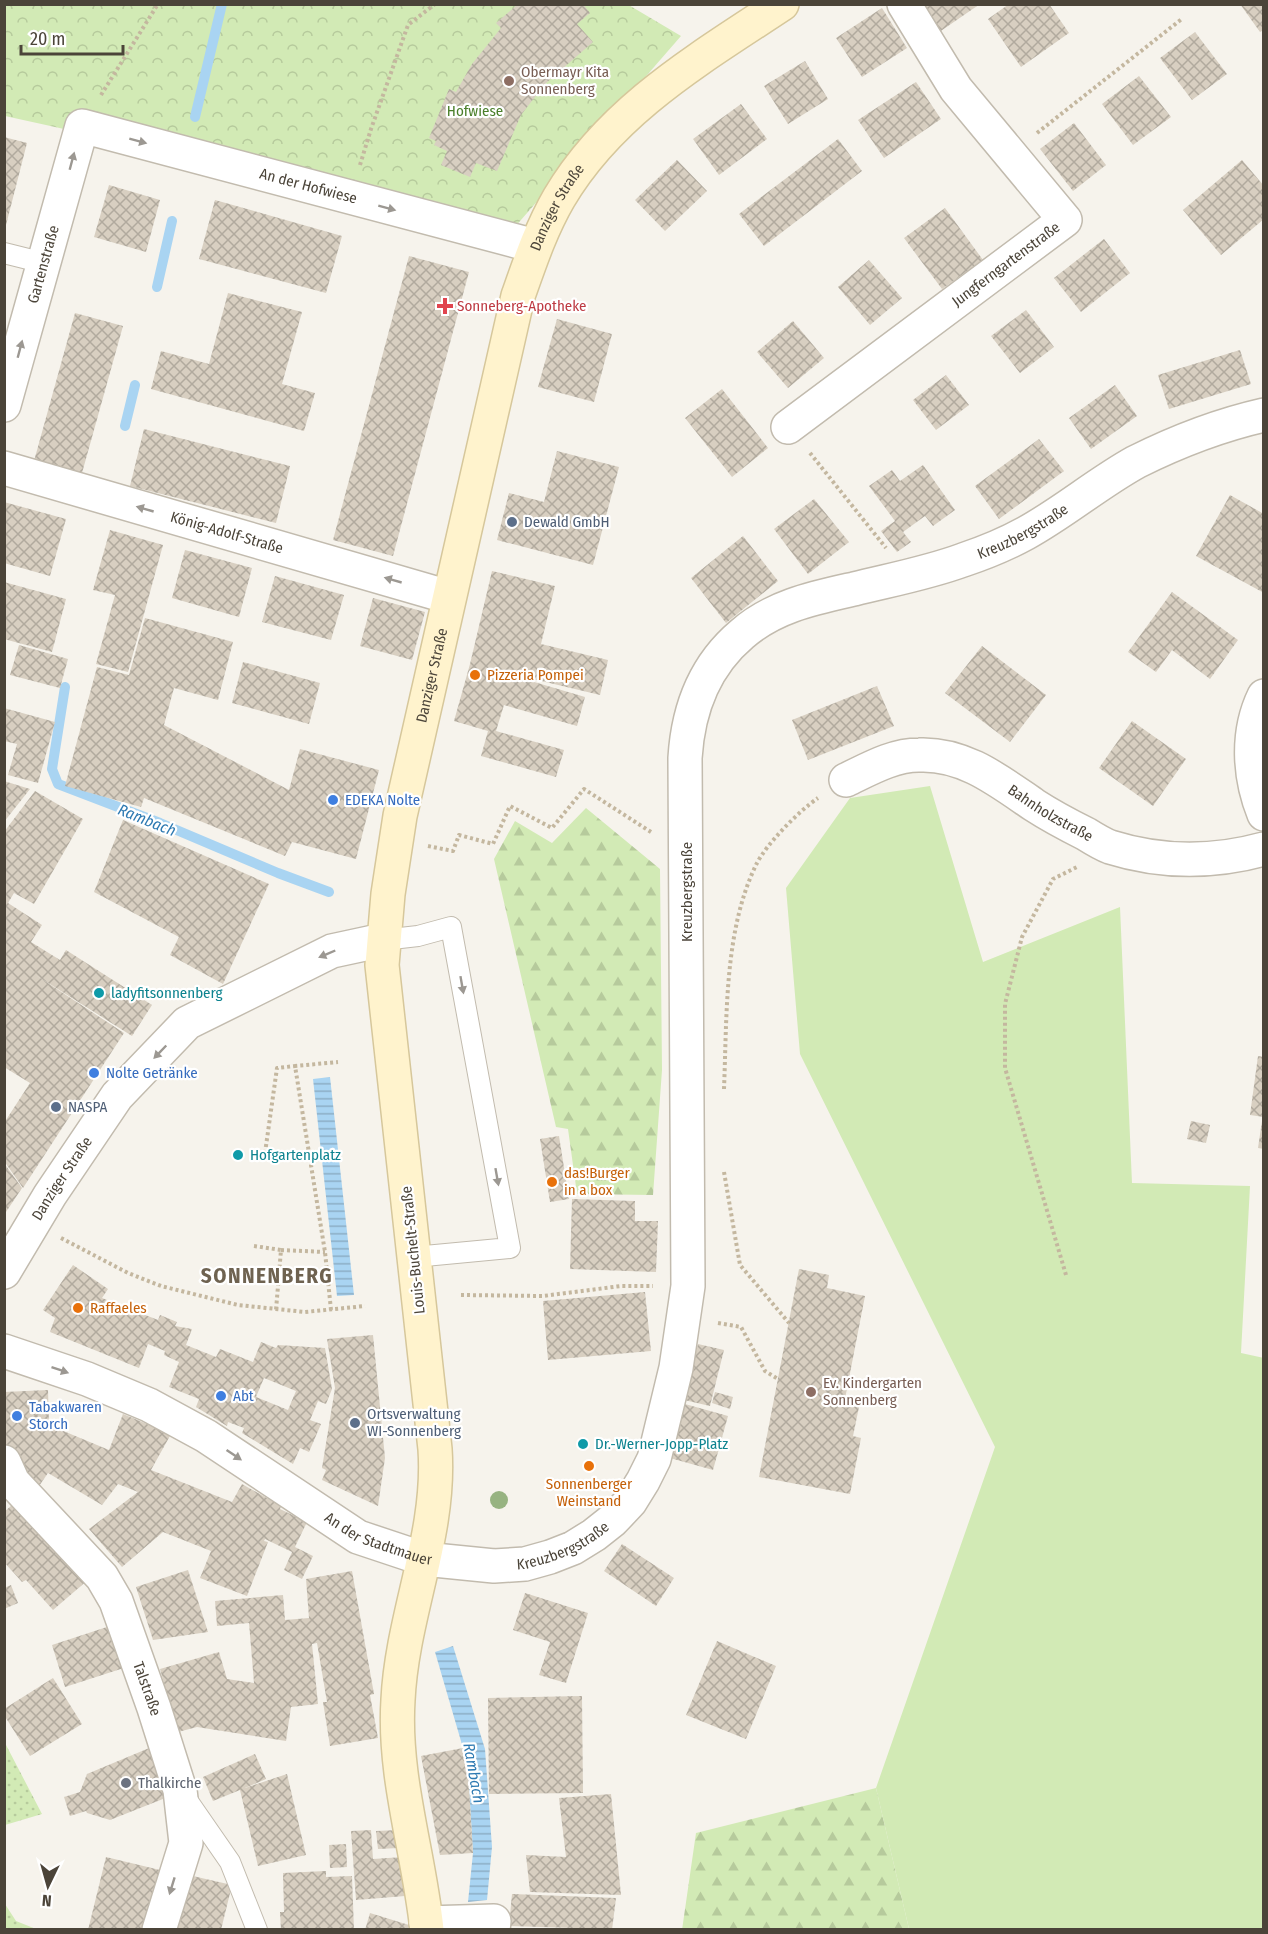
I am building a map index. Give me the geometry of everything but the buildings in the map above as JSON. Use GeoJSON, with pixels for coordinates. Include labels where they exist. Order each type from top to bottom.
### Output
{"type":"FeatureCollection","features":[{"type":"Feature","properties":{"kind":"main road","name":"Danziger Straße"},"geometry":{"type":"LineString","coordinates":[[383,940],[400,816],[518,296],[535,246],[566,187],[601,140],[614,127],[671,78],[782,4]]}},
{"type":"Feature","properties":{"kind":"main road","name":"Louis-Buchelt-Straße"},"geometry":{"type":"LineString","coordinates":[[383,940],[382,965],[436,1467],[435,1502],[424,1559]]}},
{"type":"Feature","properties":{"kind":"main road","name":"An der Stadtmauer"},"geometry":{"type":"LineString","coordinates":[[424,1559],[401,1669],[397,1725],[400,1760],[426,1926]]}},
{"type":"Feature","properties":{"kind":"street","name":"Jungferngartenstraße"},"geometry":{"type":"LineString","coordinates":[[789,427],[1065,220],[956,89],[904,4]]}},
{"type":"Feature","properties":{"kind":"street","name":"An der Hofwiese"},"geometry":{"type":"LineString","coordinates":[[82,126],[535,246]]}},
{"type":"Feature","properties":{"kind":"street","name":"Gartenstraße"},"geometry":{"type":"LineString","coordinates":[[4,405],[82,126]]}},
{"type":"Feature","properties":{"kind":"street","name":"Kreuzbergstraße"},"geometry":{"type":"LineString","coordinates":[[424,1559],[494,1566],[525,1564],[573,1548],[613,1520],[630,1502],[654,1459],[676,1368],[688,1286],[686,735],[699,692],[709,672],[724,651],[742,633],[785,607],[963,560],[1026,533],[1135,463],[1177,443],[1263,415]]}},
{"type":"Feature","properties":{"kind":"street","name":"König-Adolf-Straße"},"geometry":{"type":"LineString","coordinates":[[4,468],[449,597]]}},
{"type":"Feature","properties":{"kind":"street"},"geometry":{"type":"LineString","coordinates":[[1263,696],[1251,749],[1252,774],[1263,814]]}},
{"type":"Feature","properties":{"kind":"street","name":"Bahnholzstraße"},"geometry":{"type":"LineString","coordinates":[[846,780],[883,762],[901,757],[919,754],[957,759],[975,766],[1048,814],[1108,846],[1142,855],[1184,860],[1235,857],[1263,849]]}},
{"type":"Feature","properties":{"kind":"street","name":"Danziger Straße"},"geometry":{"type":"LineString","coordinates":[[4,1272],[50,1195],[117,1096],[187,1023],[332,951],[383,940]]}},
{"type":"Feature","properties":{"kind":"street","name":"An der Stadtmauer"},"geometry":{"type":"LineString","coordinates":[[4,1351],[87,1379],[149,1406],[206,1436],[358,1537],[424,1559]]}},
{"type":"Feature","properties":{"kind":"street","name":"Talstraße"},"geometry":{"type":"LineString","coordinates":[[7,1478],[102,1577],[116,1601],[154,1708],[180,1790],[186,1843],[159,1929]]}},
{"type":"Feature","properties":{"kind":"street","name":"An der Stadtmauer"},"geometry":{"type":"LineString","coordinates":[[426,1926],[494,1921],[492,1929]]}},
{"type":"Feature","properties":{"kind":"lane"},"geometry":{"type":"LineString","coordinates":[[4,254],[44,263]]}},
{"type":"Feature","properties":{"kind":"lane"},"geometry":{"type":"LineString","coordinates":[[383,940],[417,936],[451,927],[510,1248],[414,1257]]}},
{"type":"Feature","properties":{"kind":"lane"},"geometry":{"type":"LineString","coordinates":[[180,1790],[230,1862],[257,1929]]}},
{"type":"Feature","properties":{"kind":"path"},"geometry":{"type":"LineString","coordinates":[[82,126],[158,4]]}},
{"type":"Feature","properties":{"kind":"path"},"geometry":{"type":"LineString","coordinates":[[371,129],[408,25],[435,4]]}},
{"type":"Feature","properties":{"kind":"path"},"geometry":{"type":"LineString","coordinates":[[1010,154],[1184,18]]}},
{"type":"Feature","properties":{"kind":"path"},"geometry":{"type":"LineString","coordinates":[[789,427],[909,576]]}},
{"type":"Feature","properties":{"kind":"path"},"geometry":{"type":"LineString","coordinates":[[723,1094],[732,946],[739,910],[757,863],[784,827],[810,804],[846,780]]}},
{"type":"Feature","properties":{"kind":"path"},"geometry":{"type":"LineString","coordinates":[[426,846],[453,851],[459,835],[493,844],[510,806],[552,828],[584,789],[648,832],[687,842]]}},
{"type":"Feature","properties":{"kind":"path"},"geometry":{"type":"LineString","coordinates":[[1066,1275],[1005,1068],[1005,1004],[1022,937],[1053,879],[1081,866]]}},
{"type":"Feature","properties":{"kind":"path"},"geometry":{"type":"LineString","coordinates":[[265,1153],[277,1068],[338,1062]]}},
{"type":"Feature","properties":{"kind":"path"},"geometry":{"type":"LineString","coordinates":[[295,1066],[325,1252],[331,1310]]}},
{"type":"Feature","properties":{"kind":"path"},"geometry":{"type":"LineString","coordinates":[[722,1166],[740,1265],[789,1323]]}},
{"type":"Feature","properties":{"kind":"path"},"geometry":{"type":"LineString","coordinates":[[34,1222],[96,1258],[161,1286],[237,1305],[276,1310],[305,1312],[364,1306]]}},
{"type":"Feature","properties":{"kind":"path"},"geometry":{"type":"LineString","coordinates":[[255,1246],[325,1252]]}},
{"type":"Feature","properties":{"kind":"path"},"geometry":{"type":"LineString","coordinates":[[276,1310],[281,1250]]}},
{"type":"Feature","properties":{"kind":"path"},"geometry":{"type":"LineString","coordinates":[[461,1295],[543,1296],[621,1286]]}},
{"type":"Feature","properties":{"kind":"path"},"geometry":{"type":"LineString","coordinates":[[712,1322],[741,1327],[765,1371],[778,1379]]}},
{"type":"Feature","properties":{"kind":"green space","name":"Hofwiese"},"geometry":{"type":"Polygon","coordinates":[[[627,4],[681,36],[514,228],[5,116],[5,5],[627,4]]]}},
{"type":"Feature","properties":{"kind":"green space"},"geometry":{"type":"Polygon","coordinates":[[[930,786],[983,962],[1120,907],[1132,1183],[1250,1186],[1241,1353],[1264,1358],[1263,1929],[909,1929],[876,1788],[995,1447],[800,1054],[786,888],[850,798],[930,786]]]}},
{"type":"Feature","properties":{"kind":"green space"},"geometry":{"type":"Polygon","coordinates":[[[586,808],[660,869],[662,1070],[653,1195],[577,1194],[568,1129],[556,1127],[494,859],[515,821],[552,843],[586,808]]]}},
{"type":"Feature","properties":{"kind":"green space"},"geometry":{"type":"Polygon","coordinates":[[[5,1743],[42,1814],[4,1825],[5,1743]]]}},
{"type":"Feature","properties":{"kind":"green space"},"geometry":{"type":"Polygon","coordinates":[[[876,1788],[909,1929],[682,1930],[696,1833],[876,1788]]]}},
{"type":"Feature","properties":{"kind":"green space"},"geometry":{"type":"Polygon","coordinates":[[[5,1904],[16,1921],[36,1929],[5,1929],[5,1904]]]}},
{"type":"Feature","properties":{"kind":"water"},"geometry":{"type":"Polygon","coordinates":[[[330,1077],[354,1295],[337,1296],[313,1079],[330,1077]]]}},
{"type":"Feature","properties":{"kind":"water"},"geometry":{"type":"Polygon","coordinates":[[[453,1646],[485,1749],[492,1847],[487,1900],[468,1902],[473,1853],[468,1770],[435,1652],[453,1646]]]}},
{"type":"Feature","properties":{"kind":"waterway","name":"Rambach"},"geometry":{"type":"LineString","coordinates":[[195,117],[222,4]]}},
{"type":"Feature","properties":{"kind":"waterway","name":"Rambach"},"geometry":{"type":"LineString","coordinates":[[157,287],[172,221]]}},
{"type":"Feature","properties":{"kind":"waterway","name":"Rambach"},"geometry":{"type":"LineString","coordinates":[[125,426],[135,385]]}},
{"type":"Feature","properties":{"kind":"waterway","name":"Rambach"},"geometry":{"type":"LineString","coordinates":[[65,687],[52,769],[58,784],[329,892]]}},
{"type":"Feature","properties":{"kind":"place","name":"Obermayr Kita Sonnenberg"},"geometry":{"type":"Point","coordinates":[509,81]}},
{"type":"Feature","properties":{"kind":"place","name":"Sonneberg-Apotheke"},"geometry":{"type":"Point","coordinates":[445,306]}},
{"type":"Feature","properties":{"kind":"place","name":"Dewald GmbH"},"geometry":{"type":"Point","coordinates":[512,522]}},
{"type":"Feature","properties":{"kind":"place","name":"Pizzeria Pompei"},"geometry":{"type":"Point","coordinates":[475,675]}},
{"type":"Feature","properties":{"kind":"place","name":"EDEKA Nolte"},"geometry":{"type":"Point","coordinates":[333,800]}},
{"type":"Feature","properties":{"kind":"place","name":"ladyfitsonnenberg"},"geometry":{"type":"Point","coordinates":[99,993]}},
{"type":"Feature","properties":{"kind":"place","name":"Nolte Getränke"},"geometry":{"type":"Point","coordinates":[94,1073]}},
{"type":"Feature","properties":{"kind":"place","name":"NASPA"},"geometry":{"type":"Point","coordinates":[56,1107]}},
{"type":"Feature","properties":{"kind":"place","name":"Hofgartenplatz"},"geometry":{"type":"Point","coordinates":[238,1155]}},
{"type":"Feature","properties":{"kind":"place","name":"das!Burger in a box"},"geometry":{"type":"Point","coordinates":[552,1182]}},
{"type":"Feature","properties":{"kind":"place","name":"Raffaeles"},"geometry":{"type":"Point","coordinates":[78,1308]}},
{"type":"Feature","properties":{"kind":"place","name":"Ev. Kindergarten Sonnenberg"},"geometry":{"type":"Point","coordinates":[811,1392]}},
{"type":"Feature","properties":{"kind":"place","name":"Abt"},"geometry":{"type":"Point","coordinates":[221,1396]}},
{"type":"Feature","properties":{"kind":"place","name":"Tabakwaren Storch"},"geometry":{"type":"Point","coordinates":[17,1416]}},
{"type":"Feature","properties":{"kind":"place","name":"Ortsverwaltung WI-Sonnenberg"},"geometry":{"type":"Point","coordinates":[355,1423]}},
{"type":"Feature","properties":{"kind":"place","name":"Dr.-Werner-Jopp-Platz"},"geometry":{"type":"Point","coordinates":[583,1444]}},
{"type":"Feature","properties":{"kind":"place","name":"Sonnenberger Weinstand"},"geometry":{"type":"Point","coordinates":[589,1466]}},
{"type":"Feature","properties":{"kind":"place","name":"Thalkirche"},"geometry":{"type":"Point","coordinates":[126,1783]}},
{"type":"Feature","properties":{"kind":"district","name":"SONNENBERG"},"geometry":{"type":"Point","coordinates":[267,1276]}}]}
